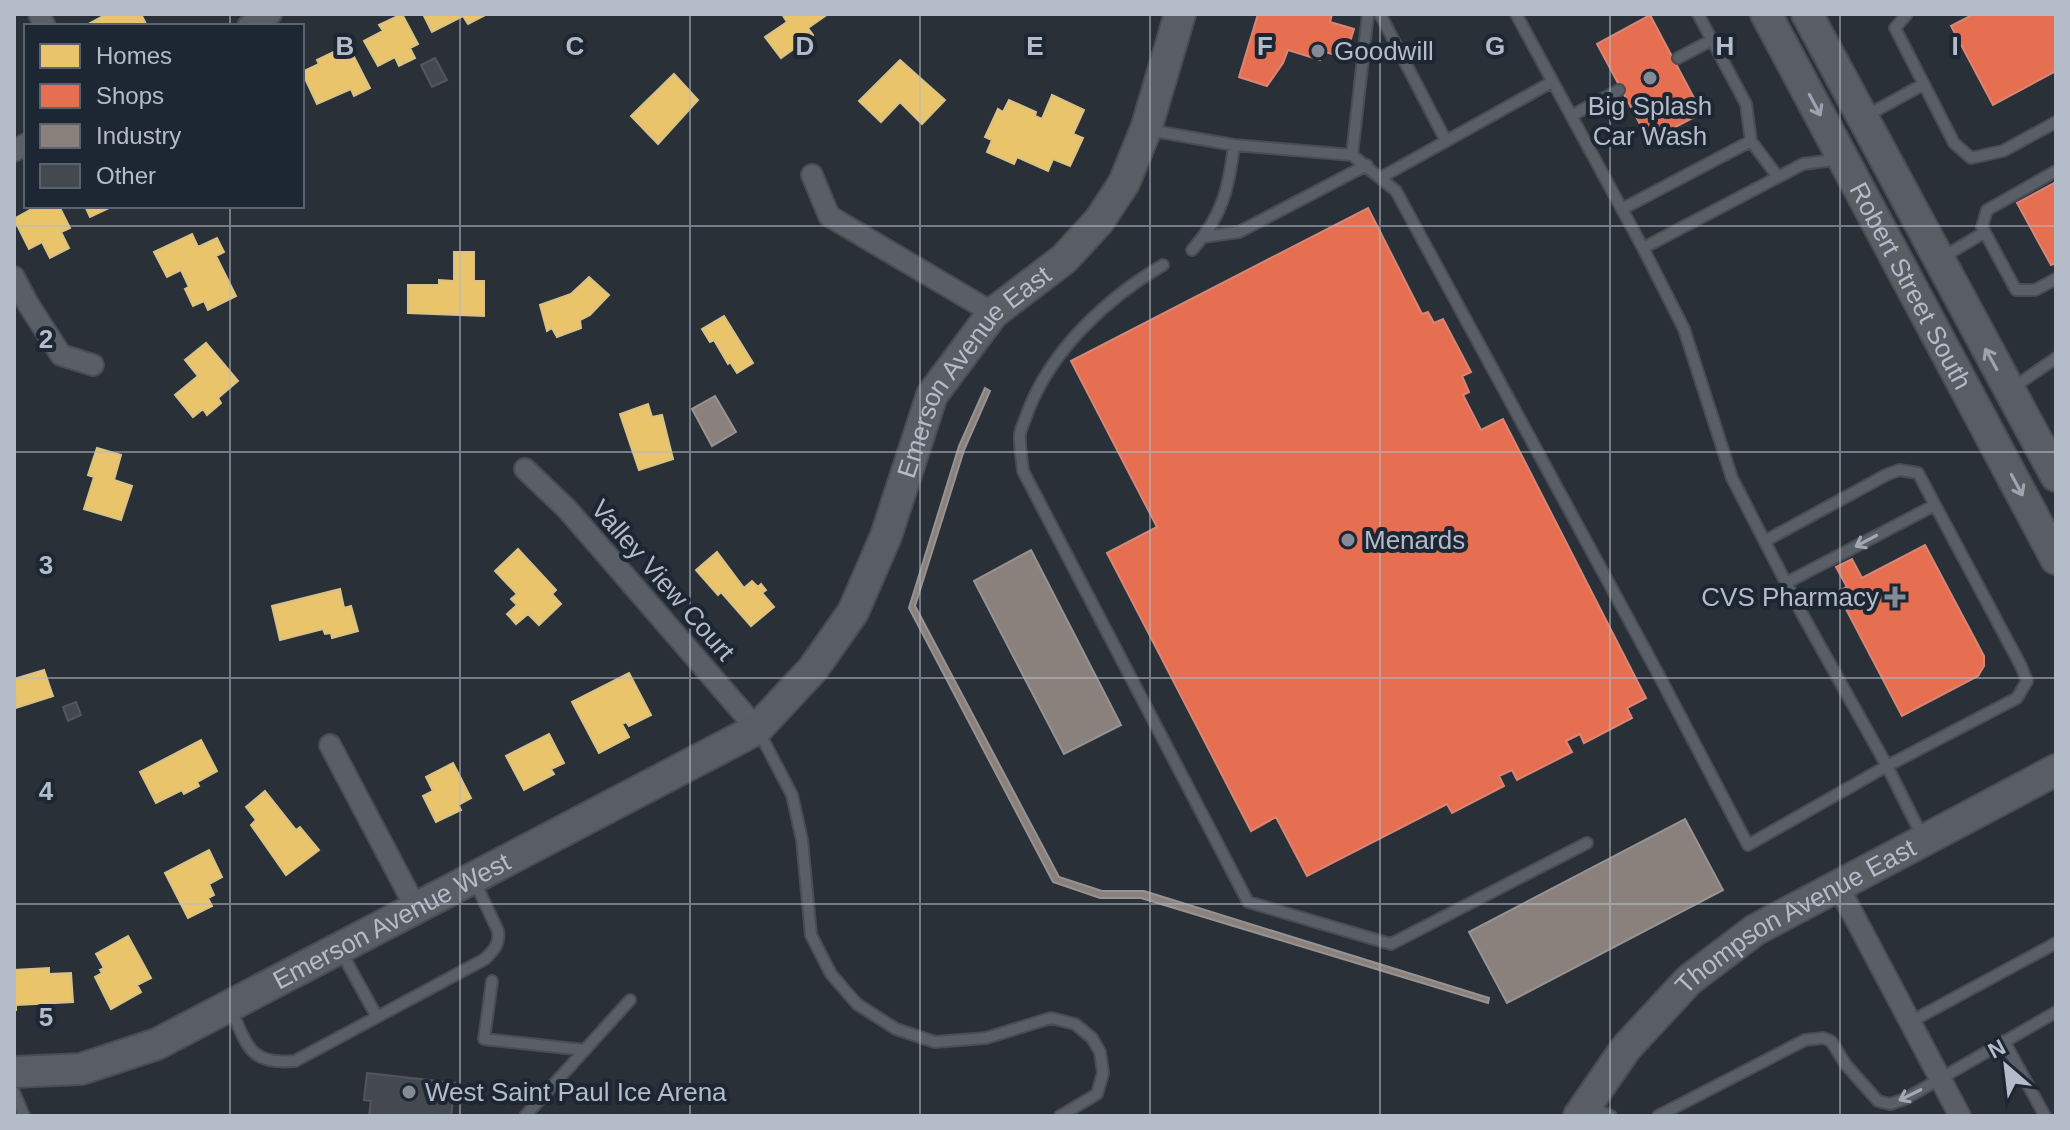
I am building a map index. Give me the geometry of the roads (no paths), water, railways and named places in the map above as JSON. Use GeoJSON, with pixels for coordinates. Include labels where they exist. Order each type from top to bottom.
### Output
{"type":"FeatureCollection","features":[{"type":"Feature","properties":{"kind":"street"},"geometry":{"type":"LineString","coordinates":[[252,24],[271,14]]}},
{"type":"Feature","properties":{"kind":"street","name":"Emerson Avenue East"},"geometry":{"type":"LineString","coordinates":[[757,729],[813,669],[853,612],[886,536],[932,395],[993,313],[1064,259],[1099,221],[1124,183],[1146,129],[1180,14]]}},
{"type":"Feature","properties":{"kind":"street","name":"Robert Street South"},"geometry":{"type":"LineString","coordinates":[[1766,14],[2056,559]]}},
{"type":"Feature","properties":{"kind":"street","name":"Robert Street South"},"geometry":{"type":"LineString","coordinates":[[1807,14],[2056,476]]}},
{"type":"Feature","properties":{"kind":"street"},"geometry":{"type":"LineString","coordinates":[[1843,159],[1861,156],[1891,171]]}},
{"type":"Feature","properties":{"kind":"street"},"geometry":{"type":"LineString","coordinates":[[812,175],[829,216],[993,313]]}},
{"type":"Feature","properties":{"kind":"street"},"geometry":{"type":"LineString","coordinates":[[14,277],[61,355],[93,365]]}},
{"type":"Feature","properties":{"kind":"street","name":"Valley View Court"},"geometry":{"type":"LineString","coordinates":[[525,469],[567,509],[757,729]]}},
{"type":"Feature","properties":{"kind":"street","name":"Emerson Avenue West"},"geometry":{"type":"LineString","coordinates":[[14,1072],[81,1069],[157,1044],[757,729]]}},
{"type":"Feature","properties":{"kind":"street"},"geometry":{"type":"LineString","coordinates":[[330,745],[416,908]]}},
{"type":"Feature","properties":{"kind":"street","name":"Thompson Avenue East"},"geometry":{"type":"LineString","coordinates":[[1592,1112],[1626,1048],[1689,980],[1755,930],[2056,770]]}},
{"type":"Feature","properties":{"kind":"street"},"geometry":{"type":"LineString","coordinates":[[1837,884],[1960,1116]]}},
{"type":"Feature","properties":{"kind":"lane"},"geometry":{"type":"LineString","coordinates":[[1352,155],[1368,14]]}},
{"type":"Feature","properties":{"kind":"lane"},"geometry":{"type":"LineString","coordinates":[[1380,14],[1446,141]]}},
{"type":"Feature","properties":{"kind":"lane"},"geometry":{"type":"LineString","coordinates":[[1516,14],[1684,329],[1732,478],[1924,839]]}},
{"type":"Feature","properties":{"kind":"lane"},"geometry":{"type":"LineString","coordinates":[[1698,14],[1746,104],[1751,141],[1778,177]]}},
{"type":"Feature","properties":{"kind":"lane"},"geometry":{"type":"LineString","coordinates":[[1907,14],[1895,28],[1954,143],[1971,158],[2003,151],[2056,122]]}},
{"type":"Feature","properties":{"kind":"lane"},"geometry":{"type":"LineString","coordinates":[[1678,58],[1712,40]]}},
{"type":"Feature","properties":{"kind":"lane"},"geometry":{"type":"LineString","coordinates":[[1380,178],[1552,82]]}},
{"type":"Feature","properties":{"kind":"lane"},"geometry":{"type":"LineString","coordinates":[[1862,118],[1924,84]]}},
{"type":"Feature","properties":{"kind":"lane"},"geometry":{"type":"LineString","coordinates":[[1571,116],[1619,90]]}},
{"type":"Feature","properties":{"kind":"lane"},"geometry":{"type":"LineString","coordinates":[[1146,129],[1234,145],[1352,155],[1396,191],[1748,845],[1887,766],[2017,698],[2027,681],[1918,473],[1899,470],[1765,541]]}},
{"type":"Feature","properties":{"kind":"lane"},"geometry":{"type":"LineString","coordinates":[[1622,209],[1751,141]]}},
{"type":"Feature","properties":{"kind":"lane"},"geometry":{"type":"LineString","coordinates":[[1192,250],[1219,213],[1229,184],[1234,145]]}},
{"type":"Feature","properties":{"kind":"lane"},"geometry":{"type":"LineString","coordinates":[[1643,248],[1803,164],[1843,159]]}},
{"type":"Feature","properties":{"kind":"lane"},"geometry":{"type":"LineString","coordinates":[[1203,237],[1239,232],[1367,165]]}},
{"type":"Feature","properties":{"kind":"lane"},"geometry":{"type":"LineString","coordinates":[[2056,171],[1987,210],[1982,227],[2016,290],[2035,290],[2056,279]]}},
{"type":"Feature","properties":{"kind":"lane"},"geometry":{"type":"LineString","coordinates":[[1938,260],[1985,232]]}},
{"type":"Feature","properties":{"kind":"lane"},"geometry":{"type":"LineString","coordinates":[[1163,265],[1137,281],[1062,351],[1036,392],[1020,432],[1023,471],[1248,902],[1391,944],[1587,843]]}},
{"type":"Feature","properties":{"kind":"lane"},"geometry":{"type":"LineString","coordinates":[[2009,391],[2056,358]]}},
{"type":"Feature","properties":{"kind":"lane"},"geometry":{"type":"LineString","coordinates":[[1786,583],[1935,505]]}},
{"type":"Feature","properties":{"kind":"lane"},"geometry":{"type":"LineString","coordinates":[[757,729],[792,795],[802,840],[811,935],[831,974],[857,1004],[896,1029],[935,1042],[986,1038],[1051,1018],[1075,1024],[1092,1038],[1100,1052],[1103,1073],[1097,1094],[1060,1116]]}},
{"type":"Feature","properties":{"kind":"lane"},"geometry":{"type":"LineString","coordinates":[[229,1006],[248,1045],[258,1058],[274,1062],[295,1061],[485,959],[495,949],[498,931],[473,878]]}},
{"type":"Feature","properties":{"kind":"lane"},"geometry":{"type":"LineString","coordinates":[[1910,1022],[2054,943]]}},
{"type":"Feature","properties":{"kind":"lane"},"geometry":{"type":"LineString","coordinates":[[339,948],[377,1017]]}},
{"type":"Feature","properties":{"kind":"lane"},"geometry":{"type":"LineString","coordinates":[[492,981],[484,1039],[584,1050]]}},
{"type":"Feature","properties":{"kind":"lane"},"geometry":{"type":"LineString","coordinates":[[525,1116],[630,1000]]}},
{"type":"Feature","properties":{"kind":"lane"},"geometry":{"type":"LineString","coordinates":[[1658,1116],[1805,1040],[1823,1038],[1831,1041],[1846,1065],[1878,1101],[1890,1104],[1905,1099],[2056,1012]]}},
{"type":"Feature","properties":{"kind":"lane"},"geometry":{"type":"LineString","coordinates":[[2004,1041],[2045,1116]]}},
{"type":"Feature","properties":{"kind":"lane"},"geometry":{"type":"LineString","coordinates":[[14,1092],[24,1116]]}},
{"type":"Feature","properties":{"kind":"place","name":"Goodwill"},"geometry":{"type":"Point","coordinates":[1318,51]}},
{"type":"Feature","properties":{"kind":"place","name":"Big Splash Car Wash"},"geometry":{"type":"Point","coordinates":[1650,78]}},
{"type":"Feature","properties":{"kind":"place","name":"Menards"},"geometry":{"type":"Point","coordinates":[1348,540]}},
{"type":"Feature","properties":{"kind":"place","name":"CVS Pharmacy"},"geometry":{"type":"Point","coordinates":[1895,597]}},
{"type":"Feature","properties":{"kind":"place","name":"West Saint Paul Ice Arena"},"geometry":{"type":"Point","coordinates":[409,1092]}}]}
